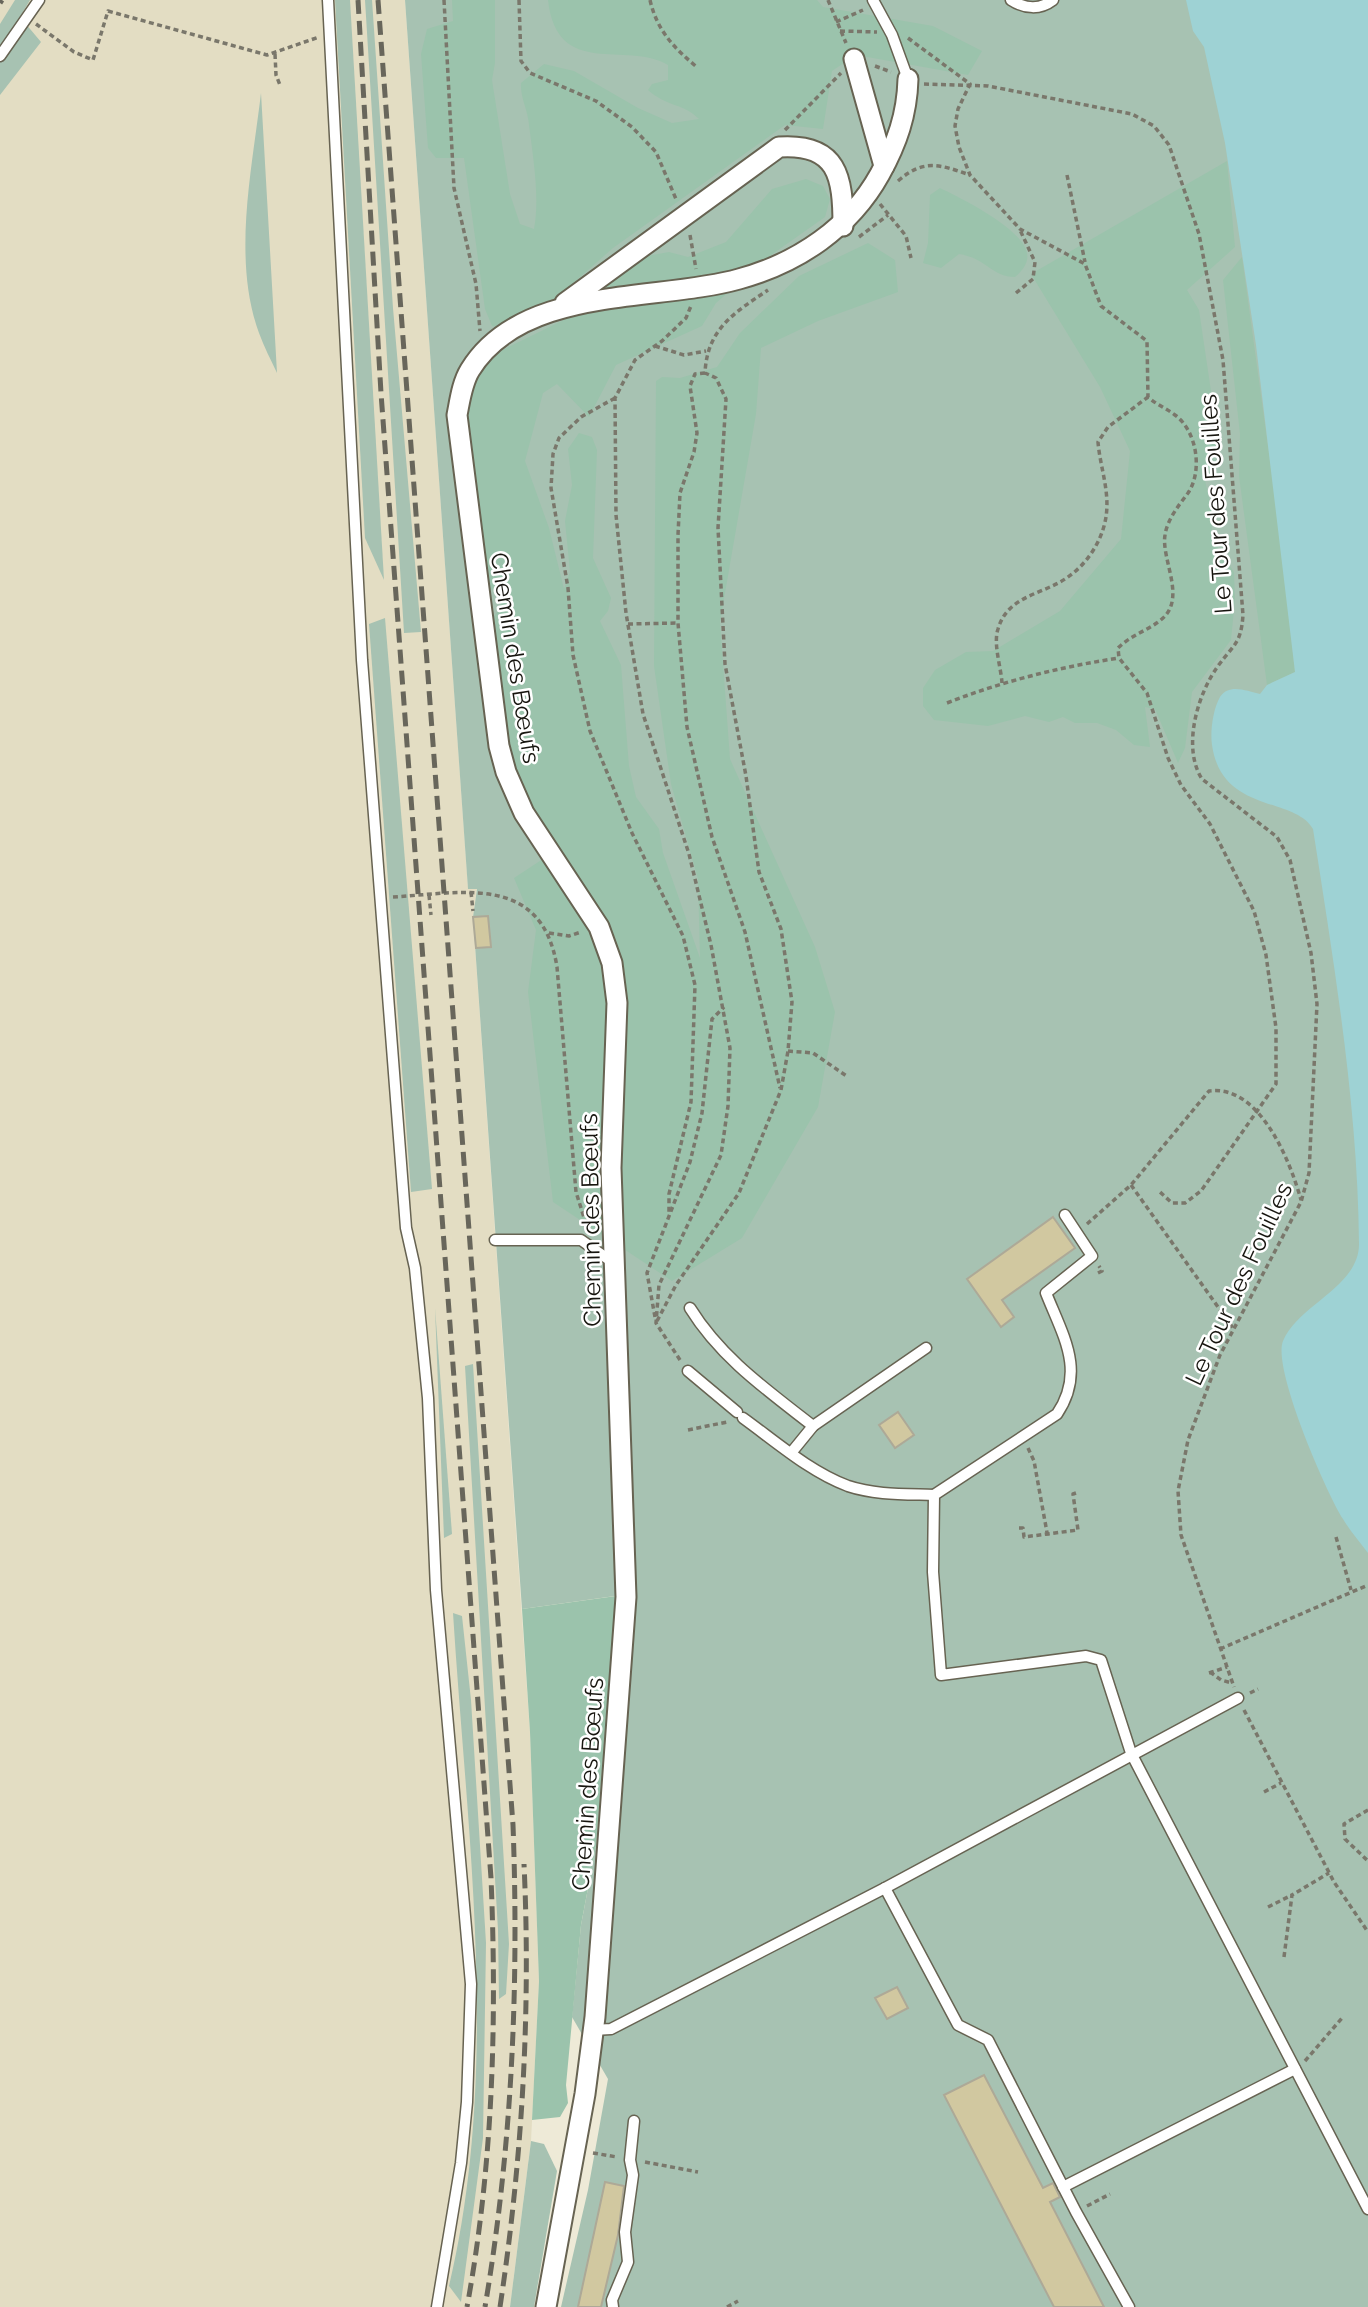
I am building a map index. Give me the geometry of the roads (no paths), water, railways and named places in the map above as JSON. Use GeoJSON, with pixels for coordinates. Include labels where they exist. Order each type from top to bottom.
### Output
{"type":"FeatureCollection","features":[{"type":"Feature","properties":{"kind":"street"},"geometry":{"type":"LineString","coordinates":[[854,59],[884,166]]}},
{"type":"Feature","properties":{"kind":"street","name":"Chemin des Bœufs"},"geometry":{"type":"LineString","coordinates":[[546,2307],[593,2029],[617,1743],[626,1597],[611,1168],[617,1003],[612,963],[599,927],[524,813],[499,746],[457,436],[461,391],[469,370],[482,354],[503,337],[556,309],[586,302],[738,280],[848,233],[902,130],[908,79]]}},
{"type":"Feature","properties":{"kind":"street"},"geometry":{"type":"LineString","coordinates":[[556,309],[779,147],[799,146],[831,162],[841,178],[848,233]]}},
{"type":"Feature","properties":{"kind":"lane"},"geometry":{"type":"LineString","coordinates":[[0,56],[39,0]]}},
{"type":"Feature","properties":{"kind":"lane"},"geometry":{"type":"LineString","coordinates":[[328,0],[370,776],[406,1228],[415,1268],[428,1398],[436,1590],[471,1984],[467,2102],[461,2163],[436,2307]]}},
{"type":"Feature","properties":{"kind":"lane"},"geometry":{"type":"LineString","coordinates":[[1011,0],[1021,6],[1037,7],[1053,0]]}},
{"type":"Feature","properties":{"kind":"lane"},"geometry":{"type":"LineString","coordinates":[[873,2],[892,35],[908,79]]}},
{"type":"Feature","properties":{"kind":"lane"},"geometry":{"type":"LineString","coordinates":[[688,1371],[791,1453],[847,1485],[883,1493],[934,1495],[1057,1414],[1067,1399],[1073,1373],[1046,1293],[1092,1256],[1065,1215]]}},
{"type":"Feature","properties":{"kind":"lane"},"geometry":{"type":"LineString","coordinates":[[495,1240],[581,1240],[615,1256]]}},
{"type":"Feature","properties":{"kind":"lane"},"geometry":{"type":"LineString","coordinates":[[690,1308],[706,1334],[734,1364],[813,1426]]}},
{"type":"Feature","properties":{"kind":"lane"},"geometry":{"type":"LineString","coordinates":[[791,1453],[813,1426],[926,1348]]}},
{"type":"Feature","properties":{"kind":"lane"},"geometry":{"type":"LineString","coordinates":[[934,1495],[933,1572],[941,1675],[1086,1656],[1101,1660],[1131,1753],[1368,2209]]}},
{"type":"Feature","properties":{"kind":"lane"},"geometry":{"type":"LineString","coordinates":[[593,2029],[611,2029],[886,1888],[1120,1764],[1131,1753],[1238,1698]]}},
{"type":"Feature","properties":{"kind":"lane"},"geometry":{"type":"LineString","coordinates":[[886,1888],[958,2025],[988,2040],[1076,2212],[1129,2307]]}},
{"type":"Feature","properties":{"kind":"lane"},"geometry":{"type":"LineString","coordinates":[[1063,2187],[1295,2069]]}},
{"type":"Feature","properties":{"kind":"lane"},"geometry":{"type":"LineString","coordinates":[[613,2307],[612,2300],[628,2262],[625,2232],[633,2175],[629,2160],[634,2121]]}},
{"type":"Feature","properties":{"kind":"water"},"geometry":{"type":"Polygon","coordinates":[[[1186,0],[1368,0],[1368,1553],[1343,1519],[1325,1484],[1302,1430],[1285,1376],[1282,1355],[1283,1341],[1291,1328],[1339,1284],[1356,1259],[1359,1244],[1358,1192],[1344,1036],[1313,829],[1304,819],[1243,793],[1229,783],[1218,767],[1212,745],[1214,714],[1224,693],[1238,689],[1260,694],[1267,685],[1295,672],[1256,345],[1225,143],[1204,47],[1193,31],[1186,0]]]}},
{"type":"Feature","properties":{"kind":"railway"},"geometry":{"type":"LineString","coordinates":[[358,0],[381,393],[491,1878],[493,2040],[488,2147],[467,2307]]}},
{"type":"Feature","properties":{"kind":"railway"},"geometry":{"type":"LineString","coordinates":[[378,0],[513,1825],[515,1946],[511,2066],[502,2187],[485,2307]]}},
{"type":"Feature","properties":{"kind":"railway"},"geometry":{"type":"LineString","coordinates":[[500,2307],[514,2197],[523,2086],[526,1975],[524,1864]]}}]}
